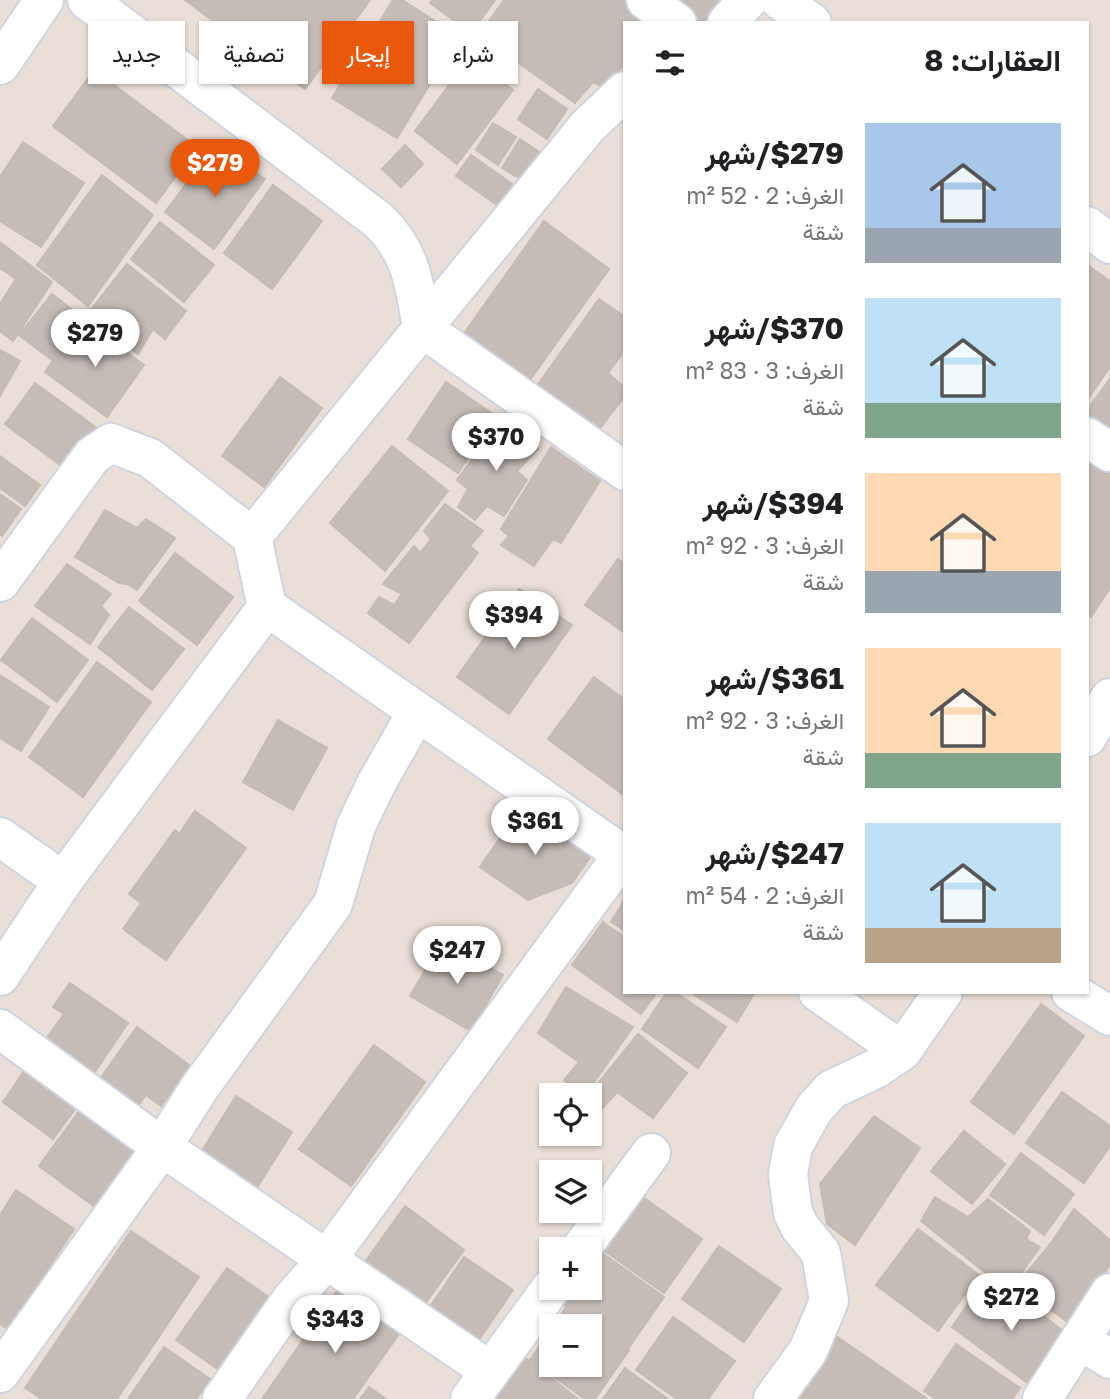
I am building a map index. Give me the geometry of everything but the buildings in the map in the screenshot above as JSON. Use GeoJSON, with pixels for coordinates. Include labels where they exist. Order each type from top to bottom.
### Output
{"type":"FeatureCollection","features":[{"type":"Feature","properties":{"kind":"street"},"geometry":{"type":"LineString","coordinates":[[0,65],[44,0]]}},
{"type":"Feature","properties":{"kind":"street"},"geometry":{"type":"LineString","coordinates":[[87,0],[378,220],[395,236],[406,257],[415,284],[422,328],[623,470]]}},
{"type":"Feature","properties":{"kind":"street"},"geometry":{"type":"LineString","coordinates":[[646,0],[674,21]]}},
{"type":"Feature","properties":{"kind":"street"},"geometry":{"type":"LineString","coordinates":[[729,21],[748,0]]}},
{"type":"Feature","properties":{"kind":"street"},"geometry":{"type":"LineString","coordinates":[[780,0],[809,21]]}},
{"type":"Feature","properties":{"kind":"street"},"geometry":{"type":"LineString","coordinates":[[252,537],[587,127],[618,108]]}},
{"type":"Feature","properties":{"kind":"street"},"geometry":{"type":"LineString","coordinates":[[1089,228],[1110,244]]}},
{"type":"Feature","properties":{"kind":"street"},"geometry":{"type":"LineString","coordinates":[[1089,438],[1110,452]]}},
{"type":"Feature","properties":{"kind":"street"},"geometry":{"type":"LineString","coordinates":[[0,582],[92,456],[111,443],[150,458],[252,537],[267,607],[623,855]]}},
{"type":"Feature","properties":{"kind":"street"},"geometry":{"type":"LineString","coordinates":[[0,976],[63,881],[267,607]]}},
{"type":"Feature","properties":{"kind":"street"},"geometry":{"type":"LineString","coordinates":[[1089,734],[1110,698]]}},
{"type":"Feature","properties":{"kind":"street"},"geometry":{"type":"LineString","coordinates":[[0,1373],[333,904],[344,859],[356,826],[376,784],[417,712]]}},
{"type":"Feature","properties":{"kind":"street"},"geometry":{"type":"LineString","coordinates":[[0,837],[63,881]]}},
{"type":"Feature","properties":{"kind":"street"},"geometry":{"type":"LineString","coordinates":[[222,1399],[291,1300],[327,1259],[623,857]]}},
{"type":"Feature","properties":{"kind":"street"},"geometry":{"type":"LineString","coordinates":[[821,994],[902,1051]]}},
{"type":"Feature","properties":{"kind":"street"},"geometry":{"type":"LineString","coordinates":[[773,1399],[808,1351],[829,1301],[821,1253],[800,1227],[793,1213],[788,1174],[793,1146],[814,1109],[831,1090],[877,1068],[902,1051],[942,994]]}},
{"type":"Feature","properties":{"kind":"street"},"geometry":{"type":"LineString","coordinates":[[1074,994],[1110,1016]]}},
{"type":"Feature","properties":{"kind":"street"},"geometry":{"type":"LineString","coordinates":[[0,1029],[162,1147],[327,1259],[480,1385],[542,1300]]}},
{"type":"Feature","properties":{"kind":"street"},"geometry":{"type":"LineString","coordinates":[[590,1237],[652,1153]]}},
{"type":"Feature","properties":{"kind":"street"},"geometry":{"type":"LineString","coordinates":[[1042,1399],[1095,1350],[1110,1293]]}}]}
